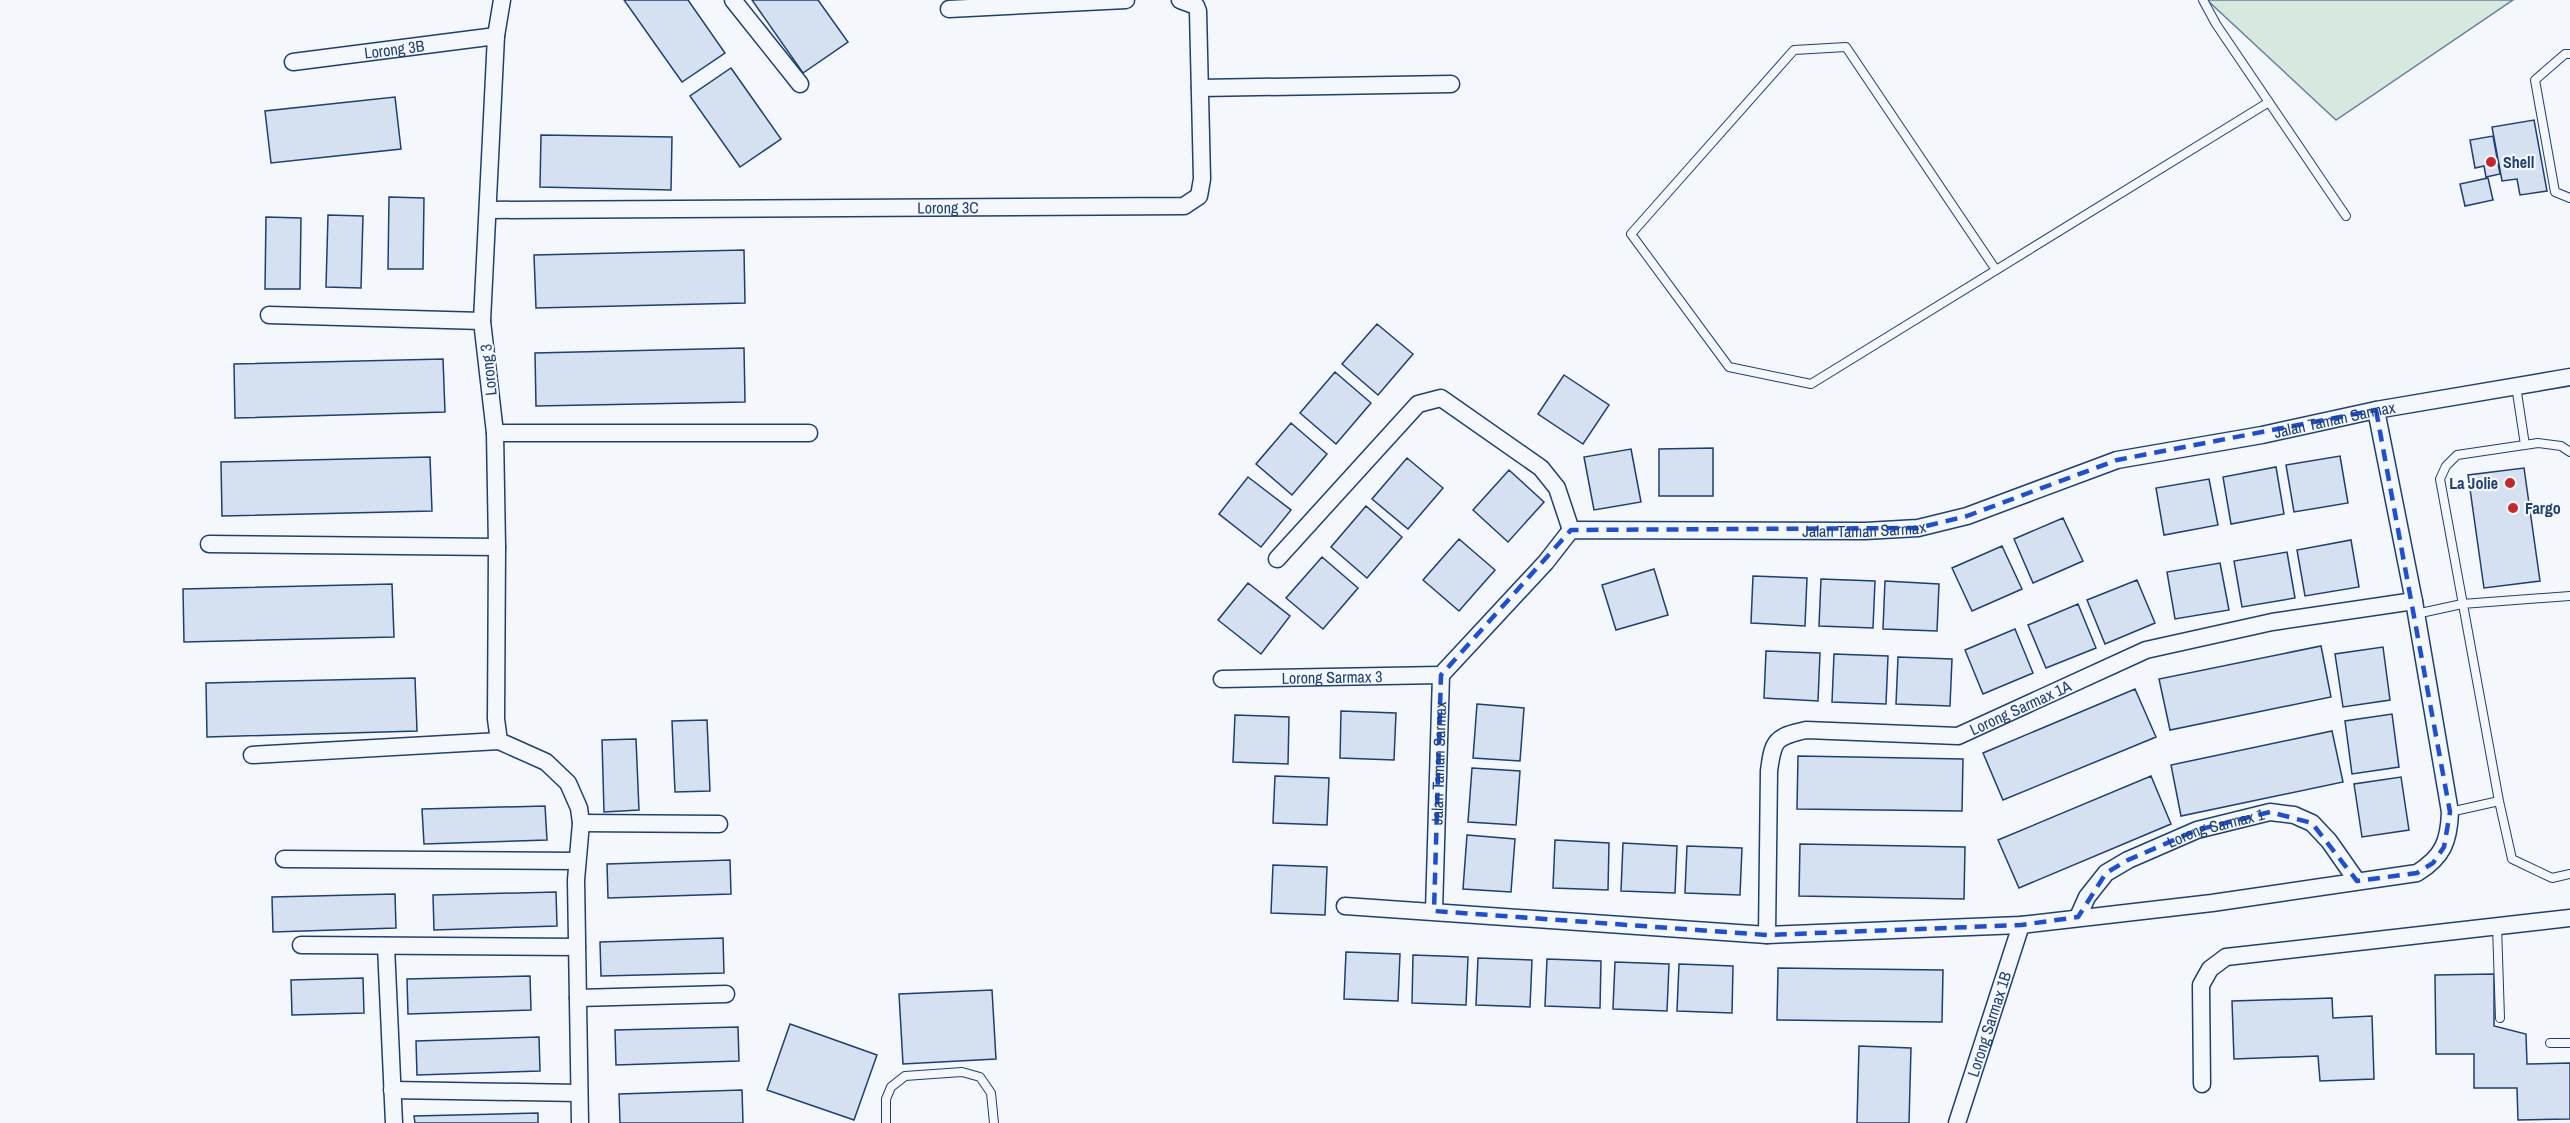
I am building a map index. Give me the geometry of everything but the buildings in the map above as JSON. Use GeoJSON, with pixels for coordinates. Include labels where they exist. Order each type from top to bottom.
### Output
{"type":"FeatureCollection","features":[{"type":"Feature","properties":{"kind":"street","name":"Lorong 3"},"geometry":{"type":"LineString","coordinates":[[500,741],[496,720],[495,433],[482,321],[496,36],[501,0]]}},
{"type":"Feature","properties":{"kind":"street"},"geometry":{"type":"LineString","coordinates":[[733,0],[800,84]]}},
{"type":"Feature","properties":{"kind":"street"},"geometry":{"type":"LineString","coordinates":[[949,9],[1126,0]]}},
{"type":"Feature","properties":{"kind":"street","name":"Lorong 3C"},"geometry":{"type":"LineString","coordinates":[[488,210],[1184,206],[1199,196],[1202,179],[1198,11],[1192,3],[1180,0]]}},
{"type":"Feature","properties":{"kind":"street","name":"Lorong 3B"},"geometry":{"type":"LineString","coordinates":[[293,62],[496,36]]}},
{"type":"Feature","properties":{"kind":"street"},"geometry":{"type":"LineString","coordinates":[[1200,88],[1451,84]]}},
{"type":"Feature","properties":{"kind":"street"},"geometry":{"type":"LineString","coordinates":[[269,315],[482,321]]}},
{"type":"Feature","properties":{"kind":"street","name":"Jalan Taman Sarmax"},"geometry":{"type":"LineString","coordinates":[[1571,530],[1865,531],[1918,528],[1967,516],[2117,460],[2262,435],[2376,410],[2570,377]]}},
{"type":"Feature","properties":{"kind":"street"},"geometry":{"type":"LineString","coordinates":[[1277,559],[1418,404],[1441,398],[1541,468],[1557,488],[1571,530],[1546,562],[1441,675]]}},
{"type":"Feature","properties":{"kind":"street"},"geometry":{"type":"LineString","coordinates":[[1345,906],[1767,935],[2021,925],[2212,903],[2417,873],[2433,863],[2444,847],[2449,829],[2450,812],[2415,608],[2376,410]]}},
{"type":"Feature","properties":{"kind":"street"},"geometry":{"type":"LineString","coordinates":[[495,433],[809,433]]}},
{"type":"Feature","properties":{"kind":"street"},"geometry":{"type":"LineString","coordinates":[[209,544],[497,547]]}},
{"type":"Feature","properties":{"kind":"street","name":"Lorong Sarmax 1A"},"geometry":{"type":"LineString","coordinates":[[1767,935],[1768,771],[1772,747],[1785,735],[1806,730],[1958,736],[2146,650],[2272,622],[2415,608]]}},
{"type":"Feature","properties":{"kind":"street","name":"Jalan Taman Sarmax"},"geometry":{"type":"LineString","coordinates":[[1434,911],[1441,675]]}},
{"type":"Feature","properties":{"kind":"street","name":"Lorong Sarmax 3"},"geometry":{"type":"LineString","coordinates":[[1222,679],[1441,675]]}},
{"type":"Feature","properties":{"kind":"street"},"geometry":{"type":"LineString","coordinates":[[252,754],[500,741],[546,762],[568,783],[579,808],[581,823],[577,861],[580,1123]]}},
{"type":"Feature","properties":{"kind":"street","name":"Lorong Sarmax 1"},"geometry":{"type":"LineString","coordinates":[[2078,917],[2087,897],[2106,873],[2128,860],[2197,830],[2270,812],[2294,815],[2312,823],[2329,841],[2357,881]]}},
{"type":"Feature","properties":{"kind":"street"},"geometry":{"type":"LineString","coordinates":[[581,823],[719,824]]}},
{"type":"Feature","properties":{"kind":"street"},"geometry":{"type":"LineString","coordinates":[[284,859],[577,861]]}},
{"type":"Feature","properties":{"kind":"street"},"geometry":{"type":"LineString","coordinates":[[2202,1084],[2201,985],[2210,969],[2226,957],[2570,918]]}},
{"type":"Feature","properties":{"kind":"street","name":"Lorong Sarmax 1B"},"geometry":{"type":"LineString","coordinates":[[1957,1123],[2021,925]]}},
{"type":"Feature","properties":{"kind":"street"},"geometry":{"type":"LineString","coordinates":[[302,945],[577,947]]}},
{"type":"Feature","properties":{"kind":"street"},"geometry":{"type":"LineString","coordinates":[[386,945],[394,1123]]}},
{"type":"Feature","properties":{"kind":"street"},"geometry":{"type":"LineString","coordinates":[[578,998],[726,994]]}},
{"type":"Feature","properties":{"kind":"street"},"geometry":{"type":"LineString","coordinates":[[392,1090],[579,1093]]}},
{"type":"Feature","properties":{"kind":"lane"},"geometry":{"type":"LineString","coordinates":[[2203,0],[2216,24],[2346,216]]}},
{"type":"Feature","properties":{"kind":"lane"},"geometry":{"type":"LineString","coordinates":[[1996,270],[1846,47],[1794,50],[1631,234],[1729,367],[1811,384],[2269,102]]}},
{"type":"Feature","properties":{"kind":"lane"},"geometry":{"type":"LineString","coordinates":[[2570,54],[2565,54],[2535,80],[2555,192],[2570,198]]}},
{"type":"Feature","properties":{"kind":"lane"},"geometry":{"type":"LineString","coordinates":[[2516,386],[2525,445]]}},
{"type":"Feature","properties":{"kind":"lane"},"geometry":{"type":"LineString","coordinates":[[2570,452],[2550,443],[2457,455],[2446,466],[2440,479],[2499,801],[2512,859],[2552,878],[2570,874]]}},
{"type":"Feature","properties":{"kind":"lane"},"geometry":{"type":"LineString","coordinates":[[2415,608],[2570,596]]}},
{"type":"Feature","properties":{"kind":"lane"},"geometry":{"type":"LineString","coordinates":[[2450,812],[2499,801]]}},
{"type":"Feature","properties":{"kind":"lane"},"geometry":{"type":"LineString","coordinates":[[2497,926],[2500,1018]]}},
{"type":"Feature","properties":{"kind":"lane"},"geometry":{"type":"LineString","coordinates":[[2550,1043],[2570,1043]]}},
{"type":"Feature","properties":{"kind":"lane"},"geometry":{"type":"LineString","coordinates":[[886,1123],[886,1099],[891,1087],[905,1076],[962,1072],[980,1077],[991,1093],[994,1123]]}},
{"type":"Feature","properties":{"kind":"highlighted area"},"geometry":{"type":"Polygon","coordinates":[[[2376,410],[2450,812],[2444,847],[2433,863],[2417,873],[2357,881],[2312,823],[2270,812],[2197,830],[2128,860],[2106,873],[2078,917],[2021,925],[1767,935],[1434,911],[1441,675],[1571,530],[1918,528],[1967,516],[2117,460],[2376,410]]]}},
{"type":"Feature","properties":{"kind":"shaded area"},"geometry":{"type":"Polygon","coordinates":[[[2207,0],[2513,0],[2336,120],[2207,0]]]}},
{"type":"Feature","properties":{"kind":"place","name":"Shell"},"geometry":{"type":"Point","coordinates":[2491,162]}},
{"type":"Feature","properties":{"kind":"place","name":"La Jolie"},"geometry":{"type":"Point","coordinates":[2510,483]}},
{"type":"Feature","properties":{"kind":"place","name":"Fargo"},"geometry":{"type":"Point","coordinates":[2513,508]}}]}
